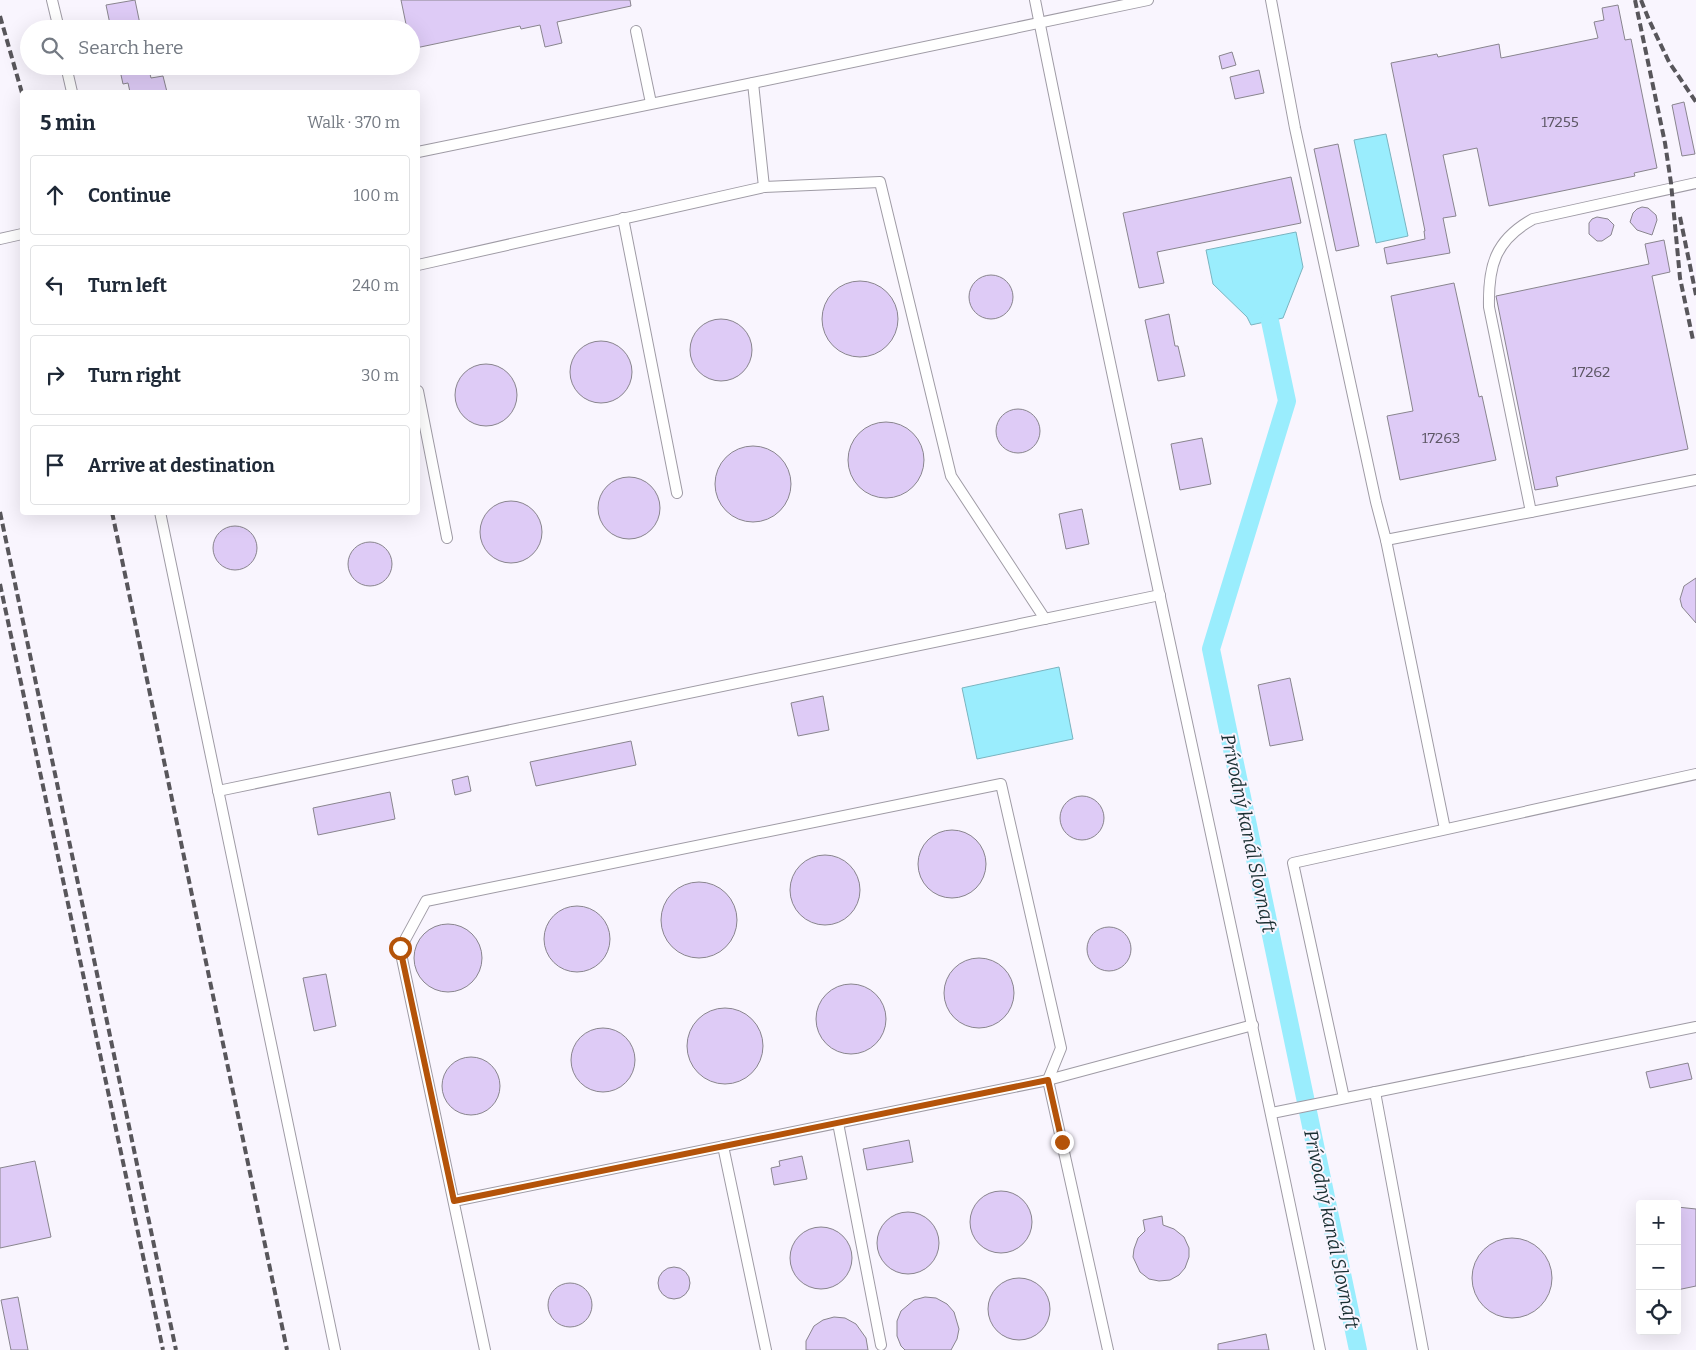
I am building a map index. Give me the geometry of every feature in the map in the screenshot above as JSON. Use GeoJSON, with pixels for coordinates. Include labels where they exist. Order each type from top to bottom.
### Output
{"type":"FeatureCollection","features":[{"type":"Feature","properties":{"kind":"lane"},"geometry":{"type":"LineString","coordinates":[[52,0],[56,20]]}},
{"type":"Feature","properties":{"kind":"lane"},"geometry":{"type":"LineString","coordinates":[[1035,0],[1160,595],[1272,1113],[1320,1350]]}},
{"type":"Feature","properties":{"kind":"lane"},"geometry":{"type":"LineString","coordinates":[[420,152],[651,103],[753,84],[1148,0]]}},
{"type":"Feature","properties":{"kind":"lane"},"geometry":{"type":"LineString","coordinates":[[1271,0],[1295,128],[1376,502],[1386,540],[1445,829]]}},
{"type":"Feature","properties":{"kind":"lane"},"geometry":{"type":"LineString","coordinates":[[636,31],[651,103]]}},
{"type":"Feature","properties":{"kind":"lane"},"geometry":{"type":"LineString","coordinates":[[68,75],[72,90]]}},
{"type":"Feature","properties":{"kind":"lane"},"geometry":{"type":"LineString","coordinates":[[753,84],[764,187]]}},
{"type":"Feature","properties":{"kind":"lane"},"geometry":{"type":"LineString","coordinates":[[420,264],[764,187],[880,182],[951,476],[1045,619]]}},
{"type":"Feature","properties":{"kind":"lane"},"geometry":{"type":"LineString","coordinates":[[1531,512],[1489,307],[1489,290],[1496,252],[1518,227],[1533,219],[1696,183]]}},
{"type":"Feature","properties":{"kind":"lane"},"geometry":{"type":"LineString","coordinates":[[623,218],[677,494]]}},
{"type":"Feature","properties":{"kind":"lane"},"geometry":{"type":"LineString","coordinates":[[0,239],[20,234]]}},
{"type":"Feature","properties":{"kind":"lane"},"geometry":{"type":"LineString","coordinates":[[420,401],[447,538]]}},
{"type":"Feature","properties":{"kind":"lane"},"geometry":{"type":"LineString","coordinates":[[1386,540],[1696,480]]}},
{"type":"Feature","properties":{"kind":"lane"},"geometry":{"type":"LineString","coordinates":[[161,515],[335,1350]]}},
{"type":"Feature","properties":{"kind":"lane"},"geometry":{"type":"LineString","coordinates":[[218,791],[1160,595]]}},
{"type":"Feature","properties":{"kind":"lane"},"geometry":{"type":"LineString","coordinates":[[1344,1098],[1293,863],[1696,774]]}},
{"type":"Feature","properties":{"kind":"lane"},"geometry":{"type":"LineString","coordinates":[[486,1350],[400,948],[426,900],[1001,784],[1061,1048],[1048,1080],[1108,1350]]}},
{"type":"Feature","properties":{"kind":"lane"},"geometry":{"type":"LineString","coordinates":[[454,1201],[1048,1080],[1253,1025]]}},
{"type":"Feature","properties":{"kind":"lane"},"geometry":{"type":"LineString","coordinates":[[1272,1113],[1696,1026]]}},
{"type":"Feature","properties":{"kind":"lane"},"geometry":{"type":"LineString","coordinates":[[1375,1092],[1423,1350]]}},
{"type":"Feature","properties":{"kind":"lane"},"geometry":{"type":"LineString","coordinates":[[838,1123],[881,1345]]}},
{"type":"Feature","properties":{"kind":"lane"},"geometry":{"type":"LineString","coordinates":[[723,1146],[766,1350]]}},
{"type":"Feature","properties":{"kind":"water"},"geometry":{"type":"Polygon","coordinates":[[[1386,134],[1408,236],[1376,243],[1354,140],[1386,134]]]}},
{"type":"Feature","properties":{"kind":"water"},"geometry":{"type":"Polygon","coordinates":[[[1296,232],[1303,267],[1283,318],[1251,325],[1247,317],[1213,284],[1206,250],[1296,232]]]}},
{"type":"Feature","properties":{"kind":"water"},"geometry":{"type":"Polygon","coordinates":[[[1059,667],[1073,739],[977,759],[962,688],[1059,667]]]}},
{"type":"Feature","properties":{"kind":"building"},"geometry":{"type":"Polygon","coordinates":[[[135,0],[139,20],[109,20],[106,5],[135,0]]]}},
{"type":"Feature","properties":{"kind":"building"},"geometry":{"type":"Polygon","coordinates":[[[401,0],[630,0],[631,6],[557,22],[562,43],[545,47],[540,25],[521,29],[520,26],[420,47],[420,20],[405,20],[401,0]]]}},
{"type":"Feature","properties":{"kind":"building"},"geometry":{"type":"Polygon","coordinates":[[[1618,5],[1625,40],[1631,39],[1657,168],[1634,173],[1635,176],[1489,206],[1477,148],[1443,155],[1456,216],[1443,218],[1450,253],[1387,264],[1384,248],[1425,239],[1425,231],[1391,63],[1437,54],[1438,57],[1499,44],[1501,58],[1598,38],[1594,22],[1604,20],[1602,8],[1618,5]]]}},
{"type":"Feature","properties":{"kind":"building"},"geometry":{"type":"Polygon","coordinates":[[[1232,52],[1236,65],[1222,69],[1219,56],[1232,52]]]}},
{"type":"Feature","properties":{"kind":"building"},"geometry":{"type":"Polygon","coordinates":[[[1259,70],[1264,93],[1235,99],[1230,77],[1259,70]]]}},
{"type":"Feature","properties":{"kind":"building"},"geometry":{"type":"Polygon","coordinates":[[[121,75],[150,75],[151,78],[163,76],[166,90],[130,90],[128,83],[123,84],[121,75]]]}},
{"type":"Feature","properties":{"kind":"building"},"geometry":{"type":"Polygon","coordinates":[[[1684,102],[1695,154],[1682,156],[1672,105],[1684,102]]]}},
{"type":"Feature","properties":{"kind":"building"},"geometry":{"type":"Polygon","coordinates":[[[1338,144],[1359,246],[1336,251],[1314,149],[1338,144]]]}},
{"type":"Feature","properties":{"kind":"building"},"geometry":{"type":"Polygon","coordinates":[[[1291,177],[1301,223],[1157,252],[1164,283],[1139,288],[1123,213],[1291,177]]]}},
{"type":"Feature","properties":{"kind":"building"},"geometry":{"type":"Polygon","coordinates":[[[1642,207],[1648,208],[1656,215],[1657,220],[1652,235],[1637,230],[1630,222],[1633,213],[1642,207]]]}},
{"type":"Feature","properties":{"kind":"building"},"geometry":{"type":"Polygon","coordinates":[[[1597,217],[1608,219],[1614,225],[1611,235],[1602,241],[1597,241],[1589,234],[1589,223],[1597,217]]]}},
{"type":"Feature","properties":{"kind":"building"},"geometry":{"type":"Polygon","coordinates":[[[1664,240],[1670,272],[1652,276],[1688,449],[1556,477],[1558,486],[1535,490],[1496,296],[1649,264],[1645,244],[1664,240]]]}},
{"type":"Feature","properties":{"kind":"building"},"geometry":{"type":"Polygon","coordinates":[[[987,275],[995,275],[1007,281],[1013,297],[1007,313],[995,319],[987,319],[975,313],[969,301],[969,293],[975,281],[987,275]]]}},
{"type":"Feature","properties":{"kind":"building"},"geometry":{"type":"Polygon","coordinates":[[[860,281],[874,284],[887,292],[895,305],[898,319],[895,333],[887,346],[874,354],[860,357],[846,354],[833,346],[825,333],[822,319],[825,305],[833,292],[846,284],[860,281]]]}},
{"type":"Feature","properties":{"kind":"building"},"geometry":{"type":"Polygon","coordinates":[[[1454,283],[1479,397],[1482,396],[1496,460],[1400,480],[1387,416],[1413,411],[1391,296],[1454,283]]]}},
{"type":"Feature","properties":{"kind":"building"},"geometry":{"type":"Polygon","coordinates":[[[1169,314],[1175,346],[1178,346],[1185,376],[1158,381],[1145,320],[1169,314]]]}},
{"type":"Feature","properties":{"kind":"building"},"geometry":{"type":"Polygon","coordinates":[[[715,319],[727,319],[743,328],[750,338],[752,350],[750,362],[743,372],[727,381],[715,381],[704,376],[695,367],[690,356],[690,344],[695,333],[704,324],[715,319]]]}},
{"type":"Feature","properties":{"kind":"building"},"geometry":{"type":"Polygon","coordinates":[[[595,341],[607,341],[623,350],[630,360],[632,372],[630,384],[623,394],[607,403],[595,403],[584,398],[575,389],[570,378],[570,366],[575,355],[584,346],[595,341]]]}},
{"type":"Feature","properties":{"kind":"building"},"geometry":{"type":"Polygon","coordinates":[[[480,364],[492,364],[508,373],[515,383],[517,395],[515,407],[508,417],[492,426],[480,426],[469,421],[460,412],[455,401],[455,389],[460,378],[469,369],[480,364]]]}},
{"type":"Feature","properties":{"kind":"building"},"geometry":{"type":"Polygon","coordinates":[[[1022,409],[1034,415],[1039,423],[1039,439],[1034,447],[1026,452],[1014,453],[1002,447],[997,439],[996,427],[1002,415],[1010,410],[1022,409]]]}},
{"type":"Feature","properties":{"kind":"building"},"geometry":{"type":"Polygon","coordinates":[[[886,422],[900,425],[913,433],[921,446],[924,460],[921,474],[913,487],[900,495],[886,498],[872,495],[859,487],[851,474],[848,460],[851,446],[859,433],[872,425],[886,422]]]}},
{"type":"Feature","properties":{"kind":"building"},"geometry":{"type":"Polygon","coordinates":[[[1202,438],[1211,484],[1180,490],[1171,444],[1202,438]]]}},
{"type":"Feature","properties":{"kind":"building"},"geometry":{"type":"Polygon","coordinates":[[[753,446],[767,449],[780,457],[788,470],[791,484],[788,498],[780,511],[767,519],[753,522],[739,519],[726,511],[718,498],[715,484],[718,470],[726,457],[739,449],[753,446]]]}},
{"type":"Feature","properties":{"kind":"building"},"geometry":{"type":"Polygon","coordinates":[[[623,477],[635,477],[651,486],[658,496],[660,508],[658,520],[651,530],[635,539],[623,539],[612,534],[603,525],[598,514],[598,502],[603,491],[612,482],[623,477]]]}},
{"type":"Feature","properties":{"kind":"building"},"geometry":{"type":"Polygon","coordinates":[[[505,501],[517,501],[533,510],[540,520],[542,532],[540,544],[533,554],[517,563],[505,563],[494,558],[485,549],[480,538],[480,526],[485,515],[494,506],[505,501]]]}},
{"type":"Feature","properties":{"kind":"building"},"geometry":{"type":"Polygon","coordinates":[[[1082,509],[1089,544],[1066,549],[1059,514],[1082,509]]]}},
{"type":"Feature","properties":{"kind":"building"},"geometry":{"type":"Polygon","coordinates":[[[239,526],[251,532],[256,540],[256,556],[251,564],[243,569],[231,570],[219,564],[214,556],[213,544],[219,532],[227,527],[239,526]]]}},
{"type":"Feature","properties":{"kind":"building"},"geometry":{"type":"Polygon","coordinates":[[[366,542],[374,542],[386,548],[392,564],[386,580],[374,586],[366,586],[354,580],[348,568],[348,560],[354,548],[366,542]]]}},
{"type":"Feature","properties":{"kind":"building"},"geometry":{"type":"Polygon","coordinates":[[[1696,578],[1696,623],[1682,607],[1680,599],[1684,586],[1696,578]]]}},
{"type":"Feature","properties":{"kind":"building"},"geometry":{"type":"Polygon","coordinates":[[[1290,678],[1303,740],[1270,746],[1258,685],[1290,678]]]}},
{"type":"Feature","properties":{"kind":"building"},"geometry":{"type":"Polygon","coordinates":[[[823,696],[829,730],[798,736],[791,703],[823,696]]]}},
{"type":"Feature","properties":{"kind":"building"},"geometry":{"type":"Polygon","coordinates":[[[631,741],[636,765],[536,786],[530,762],[631,741]]]}},
{"type":"Feature","properties":{"kind":"building"},"geometry":{"type":"Polygon","coordinates":[[[468,776],[471,791],[455,795],[452,780],[468,776]]]}},
{"type":"Feature","properties":{"kind":"building"},"geometry":{"type":"Polygon","coordinates":[[[390,792],[395,819],[318,835],[313,808],[390,792]]]}},
{"type":"Feature","properties":{"kind":"building"},"geometry":{"type":"Polygon","coordinates":[[[1086,796],[1098,802],[1103,809],[1103,827],[1098,834],[1091,839],[1078,840],[1070,837],[1063,830],[1060,814],[1063,806],[1070,799],[1086,796]]]}},
{"type":"Feature","properties":{"kind":"building"},"geometry":{"type":"Polygon","coordinates":[[[945,830],[959,830],[971,835],[981,845],[986,857],[986,871],[981,883],[971,893],[959,898],[945,898],[933,893],[923,883],[918,871],[918,857],[923,845],[933,835],[945,830]]]}},
{"type":"Feature","properties":{"kind":"building"},"geometry":{"type":"Polygon","coordinates":[[[825,855],[838,858],[850,865],[857,877],[860,890],[857,903],[850,915],[838,922],[825,925],[812,922],[800,915],[793,903],[790,890],[793,877],[800,865],[812,858],[825,855]]]}},
{"type":"Feature","properties":{"kind":"building"},"geometry":{"type":"Polygon","coordinates":[[[699,882],[713,885],[726,893],[734,906],[737,920],[734,934],[726,947],[713,955],[699,958],[685,955],[672,947],[664,934],[661,920],[664,906],[672,893],[685,885],[699,882]]]}},
{"type":"Feature","properties":{"kind":"building"},"geometry":{"type":"Polygon","coordinates":[[[570,906],[584,906],[596,911],[605,920],[610,932],[608,952],[601,963],[584,972],[570,972],[558,967],[549,958],[544,946],[544,932],[549,920],[558,911],[570,906]]]}},
{"type":"Feature","properties":{"kind":"building"},"geometry":{"type":"Polygon","coordinates":[[[448,924],[461,927],[472,934],[479,945],[482,958],[479,971],[472,982],[461,989],[448,992],[435,989],[424,982],[417,971],[414,958],[417,945],[424,934],[435,927],[448,924]]]}},
{"type":"Feature","properties":{"kind":"building"},"geometry":{"type":"Polygon","coordinates":[[[1113,927],[1125,933],[1130,940],[1130,958],[1125,965],[1118,970],[1105,971],[1097,968],[1090,961],[1087,945],[1090,937],[1097,930],[1113,927]]]}},
{"type":"Feature","properties":{"kind":"building"},"geometry":{"type":"Polygon","coordinates":[[[972,958],[986,958],[999,964],[1008,973],[1014,986],[1012,1006],[1004,1018],[986,1028],[972,1028],[959,1022],[950,1013],[944,1000],[944,986],[950,973],[959,964],[972,958]]]}},
{"type":"Feature","properties":{"kind":"building"},"geometry":{"type":"Polygon","coordinates":[[[326,974],[336,1026],[314,1031],[303,978],[326,974]]]}},
{"type":"Feature","properties":{"kind":"building"},"geometry":{"type":"Polygon","coordinates":[[[851,984],[864,987],[876,994],[883,1006],[886,1019],[883,1032],[876,1044],[864,1051],[851,1054],[838,1051],[826,1044],[819,1032],[816,1019],[819,1006],[826,994],[838,987],[851,984]]]}},
{"type":"Feature","properties":{"kind":"building"},"geometry":{"type":"Polygon","coordinates":[[[718,1008],[732,1008],[746,1014],[757,1025],[763,1039],[760,1061],[752,1073],[732,1084],[718,1084],[704,1078],[693,1067],[687,1053],[687,1039],[693,1025],[704,1014],[718,1008]]]}},
{"type":"Feature","properties":{"kind":"building"},"geometry":{"type":"Polygon","coordinates":[[[597,1028],[609,1028],[626,1037],[633,1048],[635,1060],[633,1072],[626,1083],[609,1092],[597,1092],[585,1087],[576,1078],[571,1066],[571,1054],[576,1042],[585,1033],[597,1028]]]}},
{"type":"Feature","properties":{"kind":"building"},"geometry":{"type":"Polygon","coordinates":[[[471,1057],[482,1059],[495,1070],[500,1086],[498,1097],[487,1110],[471,1115],[460,1113],[447,1102],[442,1086],[444,1075],[455,1062],[471,1057]]]}},
{"type":"Feature","properties":{"kind":"building"},"geometry":{"type":"Polygon","coordinates":[[[1688,1063],[1692,1079],[1650,1088],[1646,1072],[1688,1063]]]}},
{"type":"Feature","properties":{"kind":"building"},"geometry":{"type":"Polygon","coordinates":[[[909,1140],[913,1162],[867,1170],[863,1149],[909,1140]]]}},
{"type":"Feature","properties":{"kind":"building"},"geometry":{"type":"Polygon","coordinates":[[[802,1156],[807,1179],[774,1185],[771,1168],[780,1166],[779,1161],[802,1156]]]}},
{"type":"Feature","properties":{"kind":"building"},"geometry":{"type":"Polygon","coordinates":[[[35,1161],[51,1237],[0,1248],[0,1168],[35,1161]]]}},
{"type":"Feature","properties":{"kind":"building"},"geometry":{"type":"Polygon","coordinates":[[[995,1191],[1007,1191],[1023,1200],[1030,1210],[1032,1222],[1030,1234],[1023,1244],[1007,1253],[995,1253],[984,1248],[975,1239],[970,1228],[970,1216],[975,1205],[984,1196],[995,1191]]]}},
{"type":"Feature","properties":{"kind":"building"},"geometry":{"type":"Polygon","coordinates":[[[1681,1207],[1696,1209],[1696,1286],[1681,1289],[1681,1207]]]}},
{"type":"Feature","properties":{"kind":"building"},"geometry":{"type":"Polygon","coordinates":[[[902,1212],[914,1212],[930,1221],[937,1231],[939,1243],[937,1255],[930,1265],[914,1274],[902,1274],[891,1269],[882,1260],[877,1249],[877,1237],[882,1226],[891,1217],[902,1212]]]}},
{"type":"Feature","properties":{"kind":"building"},"geometry":{"type":"Polygon","coordinates":[[[1162,1216],[1163,1225],[1174,1229],[1184,1237],[1189,1248],[1189,1257],[1185,1268],[1179,1275],[1170,1280],[1159,1281],[1149,1279],[1140,1272],[1133,1257],[1138,1238],[1145,1231],[1143,1220],[1162,1216]]]}},
{"type":"Feature","properties":{"kind":"building"},"geometry":{"type":"Polygon","coordinates":[[[815,1227],[827,1227],[843,1236],[850,1246],[852,1258],[850,1270],[843,1280],[827,1289],[815,1289],[804,1284],[795,1275],[790,1264],[790,1252],[795,1241],[804,1232],[815,1227]]]}},
{"type":"Feature","properties":{"kind":"building"},"geometry":{"type":"Polygon","coordinates":[[[1504,1238],[1520,1238],[1541,1249],[1552,1270],[1552,1286],[1541,1307],[1520,1318],[1504,1318],[1490,1312],[1478,1300],[1472,1286],[1472,1270],[1478,1256],[1490,1244],[1504,1238]]]}},
{"type":"Feature","properties":{"kind":"building"},"geometry":{"type":"Polygon","coordinates":[[[674,1267],[686,1271],[690,1283],[686,1295],[674,1299],[662,1295],[658,1283],[662,1271],[674,1267]]]}},
{"type":"Feature","properties":{"kind":"building"},"geometry":{"type":"Polygon","coordinates":[[[1013,1278],[1025,1278],[1041,1287],[1048,1297],[1050,1309],[1048,1321],[1041,1331],[1025,1340],[1013,1340],[1002,1335],[993,1326],[988,1315],[988,1303],[993,1292],[1002,1283],[1013,1278]]]}},
{"type":"Feature","properties":{"kind":"building"},"geometry":{"type":"Polygon","coordinates":[[[574,1283],[586,1289],[591,1297],[591,1313],[586,1321],[578,1326],[566,1327],[554,1321],[549,1313],[548,1301],[554,1289],[562,1284],[574,1283]]]}},
{"type":"Feature","properties":{"kind":"building"},"geometry":{"type":"Polygon","coordinates":[[[18,1297],[28,1350],[11,1350],[1,1300],[18,1297]]]}},
{"type":"Feature","properties":{"kind":"building"},"geometry":{"type":"Polygon","coordinates":[[[925,1297],[936,1298],[947,1304],[954,1312],[959,1329],[957,1339],[951,1350],[905,1350],[901,1346],[897,1336],[897,1321],[901,1311],[914,1300],[925,1297]]]}},
{"type":"Feature","properties":{"kind":"building"},"geometry":{"type":"Polygon","coordinates":[[[834,1317],[845,1318],[856,1324],[866,1338],[868,1350],[806,1350],[806,1341],[814,1326],[823,1320],[834,1317]]]}},
{"type":"Feature","properties":{"kind":"building"},"geometry":{"type":"Polygon","coordinates":[[[1266,1334],[1269,1350],[1218,1350],[1218,1344],[1266,1334]]]}},
{"type":"Feature","properties":{"kind":"waterway","name":"Prívodný kanál Slovnaft"},"geometry":{"type":"LineString","coordinates":[[1270,321],[1287,401],[1211,649],[1358,1350]]}},
{"type":"Feature","properties":{"kind":"railway"},"geometry":{"type":"LineString","coordinates":[[1635,0],[1665,143],[1671,183],[1680,278],[1693,340]]}},
{"type":"Feature","properties":{"kind":"railway"},"geometry":{"type":"LineString","coordinates":[[1641,0],[1669,62],[1696,102]]}},
{"type":"Feature","properties":{"kind":"railway"},"geometry":{"type":"LineString","coordinates":[[0,16],[21,90]]}},
{"type":"Feature","properties":{"kind":"railway"},"geometry":{"type":"LineString","coordinates":[[1680,217],[1696,295]]}},
{"type":"Feature","properties":{"kind":"railway"},"geometry":{"type":"LineString","coordinates":[[0,512],[176,1350]]}},
{"type":"Feature","properties":{"kind":"railway"},"geometry":{"type":"LineString","coordinates":[[113,515],[287,1350]]}},
{"type":"Feature","properties":{"kind":"railway"},"geometry":{"type":"LineString","coordinates":[[0,584],[163,1350]]}},
{"type":"Feature","properties":{"kind":"route"},"geometry":{"type":"LineString","coordinates":[[400,948],[454,1201],[1048,1080],[1062,1142]]}}]}
